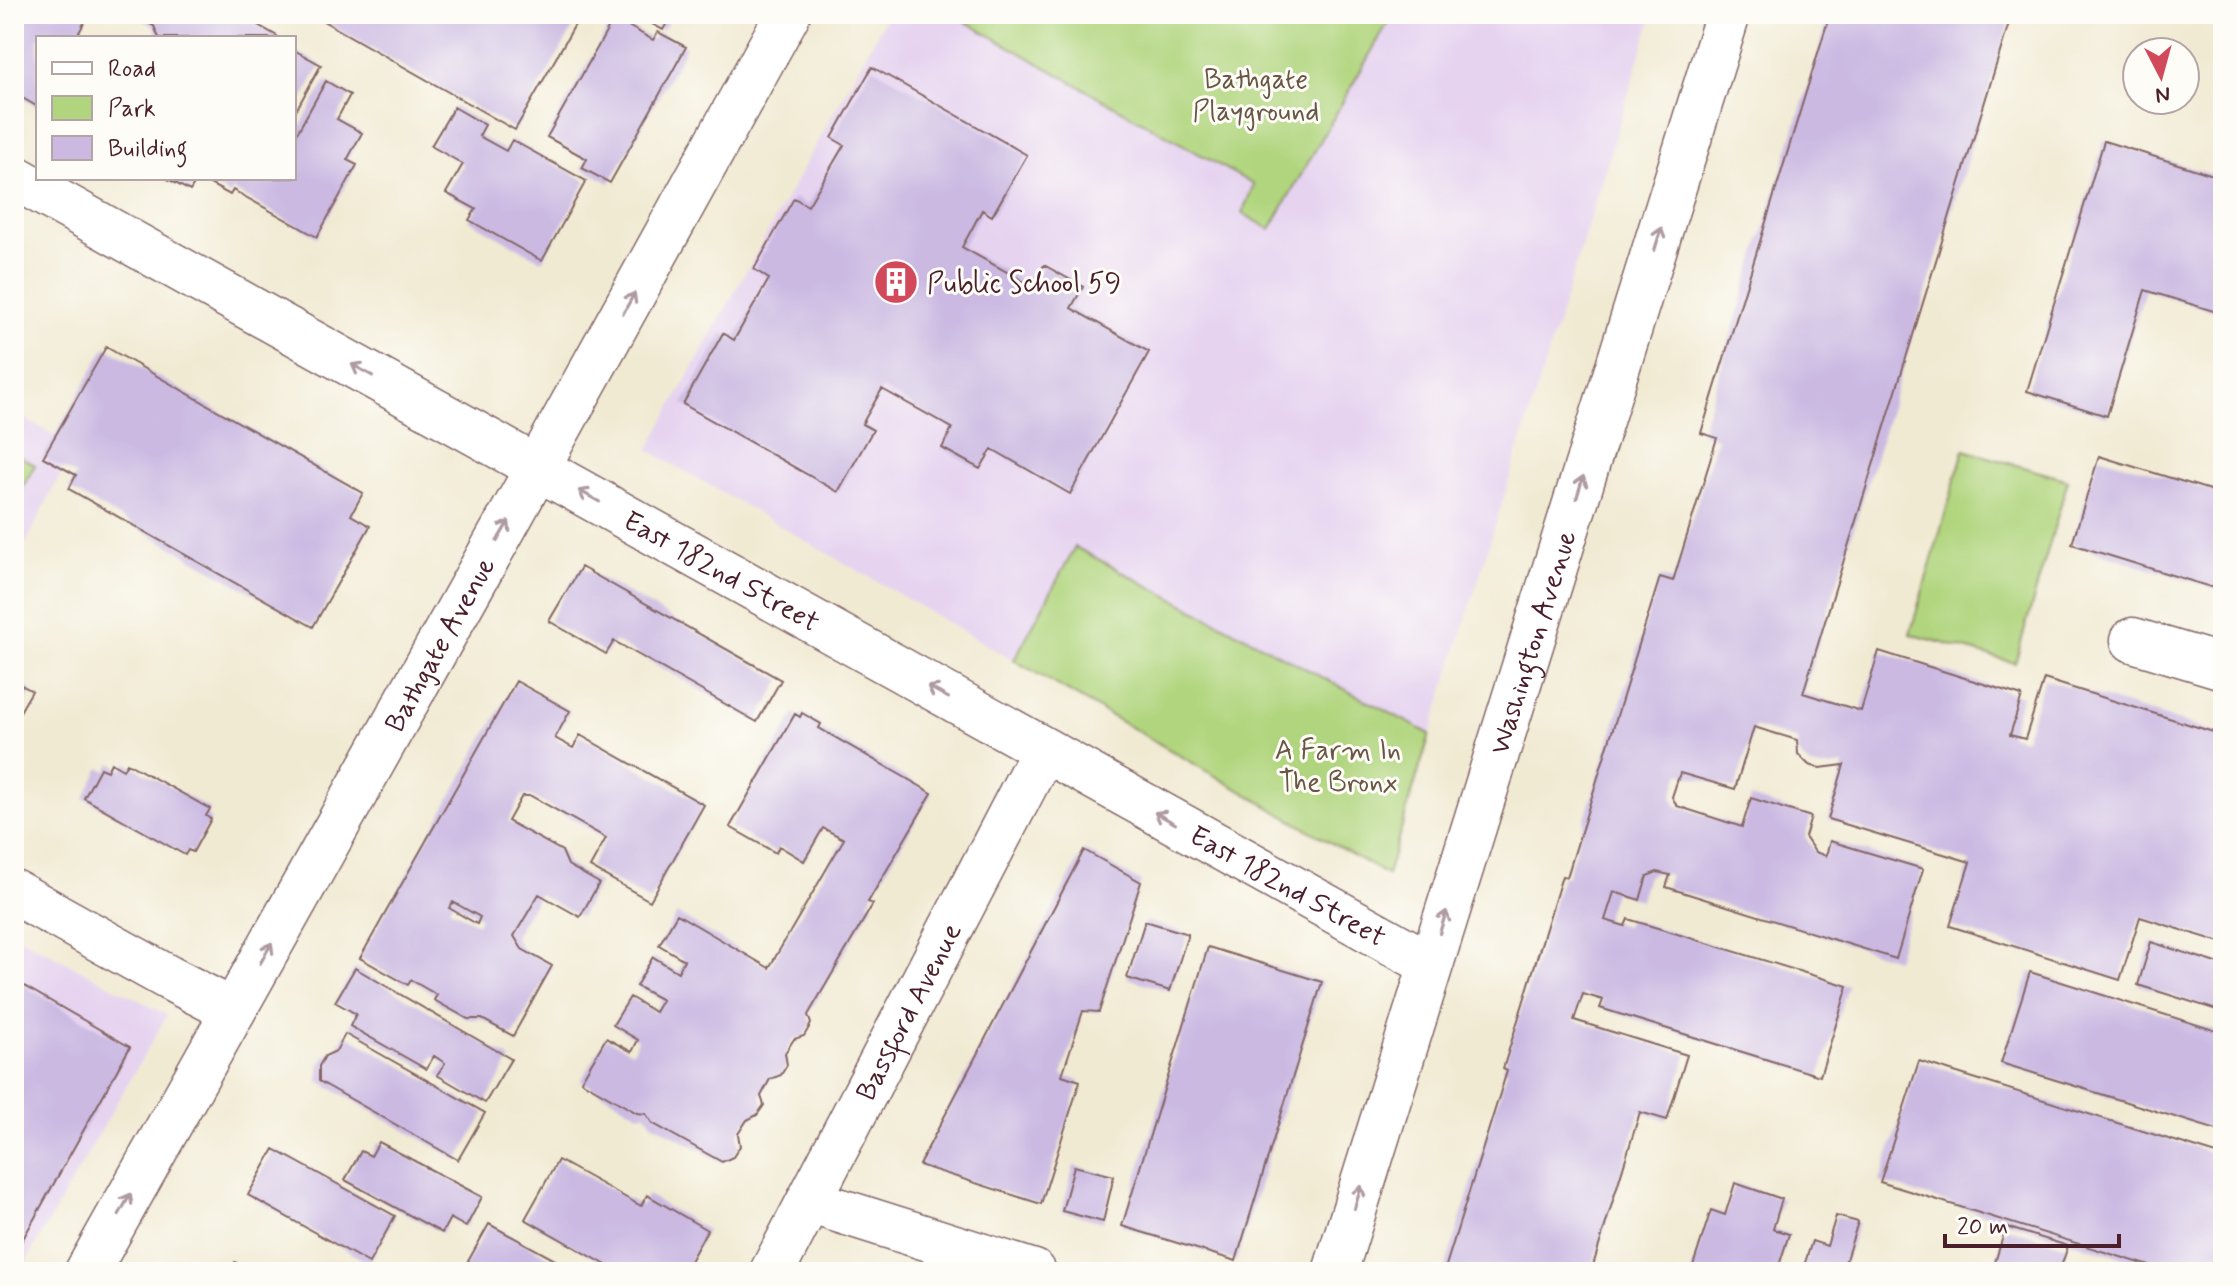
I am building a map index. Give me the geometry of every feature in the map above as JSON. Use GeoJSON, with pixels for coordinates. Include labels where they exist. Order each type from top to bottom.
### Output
{"type":"FeatureCollection","features":[{"type":"Feature","properties":{"kind":"street","name":"Bathgate Avenue"},"geometry":{"type":"LineString","coordinates":[[87,1272],[538,468],[788,14]]}},
{"type":"Feature","properties":{"kind":"street","name":"Washington Avenue"},"geometry":{"type":"LineString","coordinates":[[1335,1272],[1728,14]]}},
{"type":"Feature","properties":{"kind":"street","name":"East 182nd Street"},"geometry":{"type":"LineString","coordinates":[[14,177],[1430,964]]}},
{"type":"Feature","properties":{"kind":"street"},"geometry":{"type":"LineString","coordinates":[[2133,640],[2223,667]]}},
{"type":"Feature","properties":{"kind":"street","name":"Bassford Avenue"},"geometry":{"type":"LineString","coordinates":[[772,1272],[1043,751]]}},
{"type":"Feature","properties":{"kind":"street"},"geometry":{"type":"LineString","coordinates":[[14,892],[233,1011]]}},
{"type":"Feature","properties":{"kind":"street"},"geometry":{"type":"LineString","coordinates":[[809,1201],[1034,1272]]}},
{"type":"Feature","properties":{"kind":"shaded area"},"geometry":{"type":"Polygon","coordinates":[[[888,14],[1653,14],[1387,875],[648,450],[888,14]]]}},
{"type":"Feature","properties":{"kind":"shaded area"},"geometry":{"type":"Polygon","coordinates":[[[14,413],[74,446],[14,568],[14,413]]]}},
{"type":"Feature","properties":{"kind":"shaded area"},"geometry":{"type":"Polygon","coordinates":[[[14,935],[167,1015],[20,1272],[14,1272],[14,935]]]}},
{"type":"Feature","properties":{"kind":"green space","name":"Bathgate Playground"},"geometry":{"type":"Polygon","coordinates":[[[952,14],[1393,14],[1270,229],[1242,213],[1254,185],[952,14]]]}},
{"type":"Feature","properties":{"kind":"green space"},"geometry":{"type":"Polygon","coordinates":[[[1964,450],[2068,480],[2015,663],[1910,634],[1964,450]]]}},
{"type":"Feature","properties":{"kind":"green space"},"geometry":{"type":"Polygon","coordinates":[[[14,453],[35,465],[14,503],[14,453]]]}},
{"type":"Feature","properties":{"kind":"green space","name":"A Farm In The Bronx"},"geometry":{"type":"Polygon","coordinates":[[[1075,547],[1430,734],[1387,875],[1014,660],[1075,547]]]}},
{"type":"Feature","properties":{"kind":"building"},"geometry":{"type":"Polygon","coordinates":[[[14,14],[89,14],[77,36],[36,36],[36,106],[14,93],[14,14]]]}},
{"type":"Feature","properties":{"kind":"building"},"geometry":{"type":"Polygon","coordinates":[[[132,14],[229,14],[247,23],[249,20],[277,36],[158,36],[154,26],[132,14]]]}},
{"type":"Feature","properties":{"kind":"building"},"geometry":{"type":"Polygon","coordinates":[[[311,14],[581,14],[515,130],[311,14]]]}},
{"type":"Feature","properties":{"kind":"building"},"geometry":{"type":"Polygon","coordinates":[[[634,14],[672,14],[663,30],[634,14]]]}},
{"type":"Feature","properties":{"kind":"building"},"geometry":{"type":"Polygon","coordinates":[[[1830,14],[1979,14],[2009,23],[1803,693],[1861,711],[1879,651],[2022,696],[2010,735],[2025,739],[2044,679],[2223,735],[2223,943],[2140,917],[2120,980],[1950,926],[1970,862],[1828,819],[1844,765],[1820,768],[1809,765],[1798,754],[1797,740],[1754,727],[1735,789],[1680,773],[1672,797],[1677,806],[1742,827],[1751,798],[1811,817],[1805,837],[1815,852],[1826,856],[1830,841],[1923,869],[1896,959],[1666,887],[1670,875],[1657,872],[1647,876],[1640,900],[1614,892],[1605,920],[1625,926],[1628,919],[1848,986],[1820,1076],[1600,1008],[1603,1000],[1583,994],[1574,1020],[1687,1055],[1667,1120],[1640,1112],[1591,1272],[1444,1272],[1507,1071],[1503,1069],[1562,876],[1567,877],[1660,577],[1673,581],[1717,438],[1701,433],[1830,14]]]}},
{"type":"Feature","properties":{"kind":"building"},"geometry":{"type":"Polygon","coordinates":[[[614,18],[653,40],[658,32],[686,47],[610,183],[582,168],[587,159],[547,137],[614,18]]]}},
{"type":"Feature","properties":{"kind":"building"},"geometry":{"type":"Polygon","coordinates":[[[296,51],[321,65],[296,110],[296,51]]]}},
{"type":"Feature","properties":{"kind":"building","name":"Public School 59"},"geometry":{"type":"Polygon","coordinates":[[[872,67],[1027,155],[992,216],[982,210],[962,247],[1032,286],[1044,265],[1083,287],[1071,308],[1149,352],[1070,494],[992,449],[980,469],[942,448],[952,428],[882,389],[862,424],[873,430],[838,492],[683,404],[723,333],[734,340],[769,279],[754,269],[794,198],[808,206],[844,145],[832,138],[872,67]]]}},
{"type":"Feature","properties":{"kind":"building"},"geometry":{"type":"Polygon","coordinates":[[[326,81],[350,95],[337,119],[362,133],[347,160],[357,165],[317,237],[233,190],[230,195],[203,180],[296,180],[297,133],[326,81]]]}},
{"type":"Feature","properties":{"kind":"building"},"geometry":{"type":"Polygon","coordinates":[[[454,107],[485,125],[479,136],[506,151],[512,140],[586,181],[542,261],[469,220],[476,209],[446,193],[463,164],[431,146],[454,107]]]}},
{"type":"Feature","properties":{"kind":"building"},"geometry":{"type":"Polygon","coordinates":[[[2104,141],[2223,178],[2223,314],[2145,290],[2107,416],[2027,391],[2104,141]]]}},
{"type":"Feature","properties":{"kind":"building"},"geometry":{"type":"Polygon","coordinates":[[[170,180],[197,180],[190,191],[170,180]]]}},
{"type":"Feature","properties":{"kind":"building"},"geometry":{"type":"Polygon","coordinates":[[[106,347],[363,493],[351,515],[370,526],[313,627],[69,489],[76,475],[43,457],[106,347]]]}},
{"type":"Feature","properties":{"kind":"building"},"geometry":{"type":"Polygon","coordinates":[[[2099,456],[2223,494],[2223,591],[2072,544],[2099,456]]]}},
{"type":"Feature","properties":{"kind":"building"},"geometry":{"type":"Polygon","coordinates":[[[581,567],[781,680],[757,722],[614,641],[606,654],[549,621],[581,567]]]}},
{"type":"Feature","properties":{"kind":"building"},"geometry":{"type":"Polygon","coordinates":[[[14,681],[32,691],[14,722],[14,681]]]}},
{"type":"Feature","properties":{"kind":"building"},"geometry":{"type":"Polygon","coordinates":[[[516,681],[570,711],[555,738],[573,748],[580,735],[704,805],[650,901],[590,867],[606,838],[531,796],[522,796],[508,821],[562,851],[568,865],[599,883],[580,917],[539,894],[514,936],[522,949],[552,966],[513,1036],[482,1019],[468,1019],[434,1000],[437,995],[411,980],[408,985],[360,958],[516,681]],[[453,902],[449,908],[477,924],[480,917],[453,902]]]}},
{"type":"Feature","properties":{"kind":"building"},"geometry":{"type":"Polygon","coordinates":[[[802,713],[821,724],[819,728],[932,793],[868,902],[873,904],[808,1015],[811,1024],[804,1036],[794,1039],[785,1053],[787,1065],[781,1075],[770,1079],[761,1096],[764,1105],[757,1115],[747,1120],[738,1134],[740,1146],[733,1157],[722,1162],[652,1123],[646,1114],[637,1113],[581,1081],[606,1038],[632,1052],[638,1040],[613,1025],[630,997],[655,1012],[662,1000],[636,986],[653,957],[678,972],[684,960],[659,945],[677,914],[769,968],[844,839],[823,828],[804,861],[779,846],[776,853],[730,827],[795,714],[800,717],[802,713]]]}},
{"type":"Feature","properties":{"kind":"building"},"geometry":{"type":"Polygon","coordinates":[[[111,763],[123,770],[127,763],[210,809],[206,816],[211,819],[193,852],[188,850],[185,855],[84,798],[100,768],[107,771],[111,763]]]}},
{"type":"Feature","properties":{"kind":"building"},"geometry":{"type":"Polygon","coordinates":[[[1084,850],[1141,882],[1099,1012],[1083,1011],[1062,1075],[1080,1081],[1041,1204],[919,1165],[1084,850]]]}},
{"type":"Feature","properties":{"kind":"building"},"geometry":{"type":"Polygon","coordinates":[[[1145,921],[1188,934],[1170,991],[1127,978],[1145,921]]]}},
{"type":"Feature","properties":{"kind":"building"},"geometry":{"type":"Polygon","coordinates":[[[2151,942],[2223,965],[2223,1012],[2138,985],[2151,942]]]}},
{"type":"Feature","properties":{"kind":"building"},"geometry":{"type":"Polygon","coordinates":[[[1208,947],[1322,982],[1236,1261],[1122,1226],[1208,947]]]}},
{"type":"Feature","properties":{"kind":"building"},"geometry":{"type":"Polygon","coordinates":[[[355,968],[511,1059],[485,1103],[437,1075],[445,1063],[434,1056],[426,1069],[350,1026],[356,1014],[335,1002],[355,968]]]}},
{"type":"Feature","properties":{"kind":"building"},"geometry":{"type":"Polygon","coordinates":[[[2030,972],[2223,1033],[2223,1132],[2001,1063],[2030,972]]]}},
{"type":"Feature","properties":{"kind":"building"},"geometry":{"type":"Polygon","coordinates":[[[14,980],[130,1047],[14,1255],[14,980]]]}},
{"type":"Feature","properties":{"kind":"building"},"geometry":{"type":"Polygon","coordinates":[[[345,1034],[485,1113],[458,1160],[319,1081],[319,1066],[325,1056],[336,1051],[345,1034]]]}},
{"type":"Feature","properties":{"kind":"building"},"geometry":{"type":"Polygon","coordinates":[[[1919,1061],[2223,1156],[2223,1272],[2169,1272],[1880,1182],[1919,1061]]]}},
{"type":"Feature","properties":{"kind":"building"},"geometry":{"type":"Polygon","coordinates":[[[379,1142],[482,1197],[466,1227],[450,1218],[442,1233],[345,1180],[361,1151],[371,1156],[379,1142]]]}},
{"type":"Feature","properties":{"kind":"building"},"geometry":{"type":"Polygon","coordinates":[[[274,1149],[395,1216],[369,1263],[248,1195],[274,1149]]]}},
{"type":"Feature","properties":{"kind":"building"},"geometry":{"type":"Polygon","coordinates":[[[558,1160],[641,1206],[647,1195],[707,1230],[684,1272],[604,1272],[608,1266],[525,1219],[558,1160]]]}},
{"type":"Feature","properties":{"kind":"building"},"geometry":{"type":"Polygon","coordinates":[[[1074,1166],[1114,1176],[1103,1222],[1062,1211],[1074,1166]]]}},
{"type":"Feature","properties":{"kind":"building"},"geometry":{"type":"Polygon","coordinates":[[[1735,1183],[1782,1199],[1773,1229],[1789,1234],[1777,1272],[1691,1272],[1711,1210],[1725,1215],[1735,1183]]]}},
{"type":"Feature","properties":{"kind":"building"},"geometry":{"type":"Polygon","coordinates":[[[1836,1216],[1858,1222],[1842,1272],[1802,1272],[1812,1241],[1827,1246],[1836,1216]]]}},
{"type":"Feature","properties":{"kind":"building"},"geometry":{"type":"Polygon","coordinates":[[[489,1224],[577,1272],[462,1272],[489,1224]]]}},
{"type":"Feature","properties":{"kind":"building"},"geometry":{"type":"Polygon","coordinates":[[[2006,1227],[2068,1246],[2062,1264],[2064,1272],[1992,1272],[2006,1227]]]}},
{"type":"Feature","properties":{"kind":"building"},"geometry":{"type":"Polygon","coordinates":[[[235,1262],[252,1272],[229,1272],[235,1262]]]}},
{"type":"Feature","properties":{"kind":"place","name":"Public School 59"},"geometry":{"type":"Point","coordinates":[896,282]}}]}
